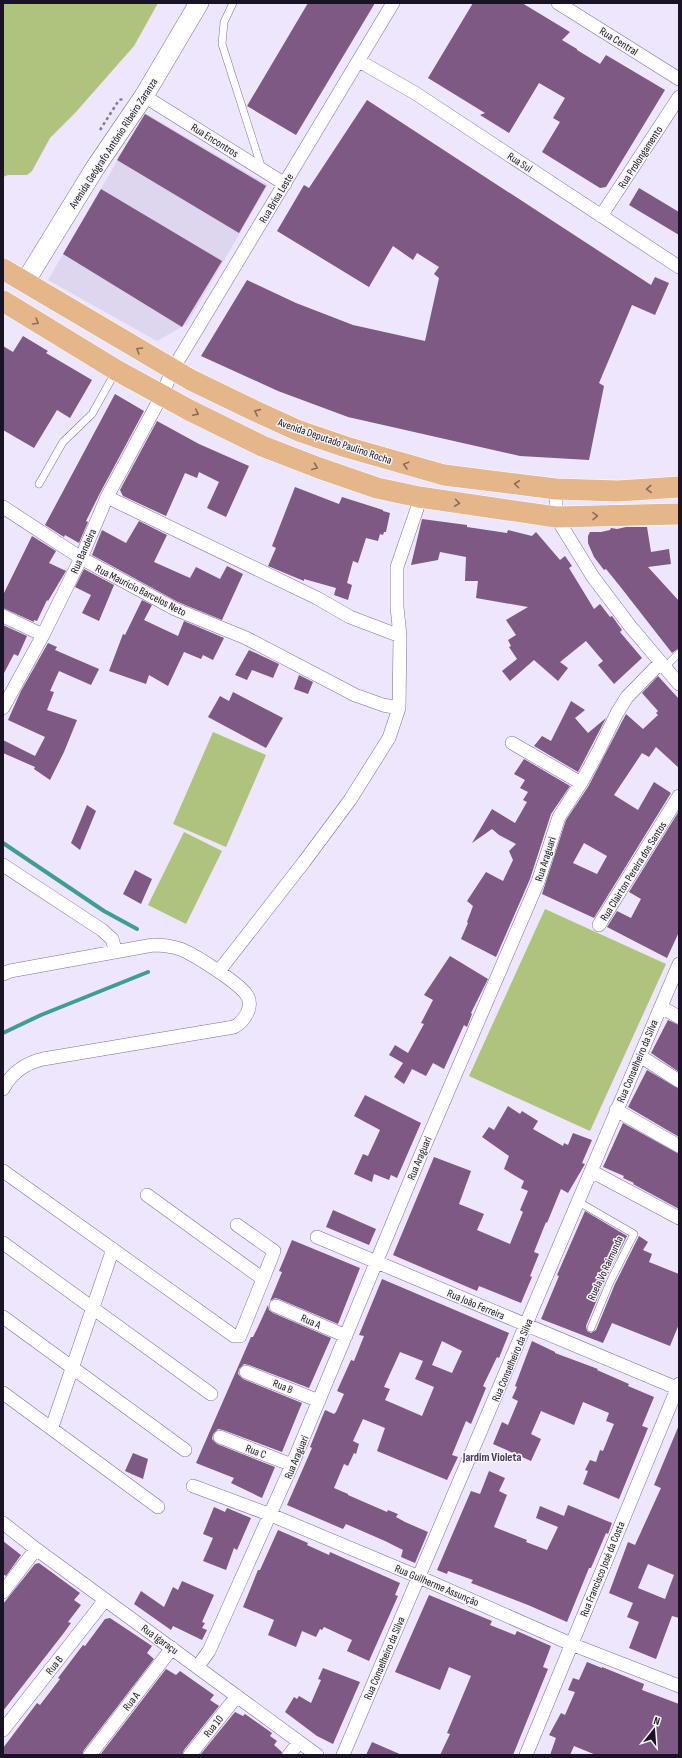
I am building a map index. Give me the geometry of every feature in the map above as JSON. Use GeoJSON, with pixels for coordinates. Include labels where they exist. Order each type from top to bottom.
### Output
{"type":"FeatureCollection","features":[{"type":"Feature","properties":{"kind":"main road","name":"Avenida Deputado Paulino Rocha"},"geometry":{"type":"LineString","coordinates":[[3,269],[173,369],[252,410],[299,431],[353,449],[444,475],[556,489],[618,491],[679,487]]}},
{"type":"Feature","properties":{"kind":"main road"},"geometry":{"type":"LineString","coordinates":[[3,301],[116,370],[262,446],[377,488],[419,497],[556,517],[679,514]]}},
{"type":"Feature","properties":{"kind":"street","name":"Avenida Geógrafo Antônio Ribeiro Zaranza"},"geometry":{"type":"LineString","coordinates":[[26,282],[95,168],[144,96],[199,3]]}},
{"type":"Feature","properties":{"kind":"street","name":"Rua Brisa Leste"},"geometry":{"type":"LineString","coordinates":[[162,395],[173,369],[393,3]]}},
{"type":"Feature","properties":{"kind":"street","name":"Rua Central"},"geometry":{"type":"LineString","coordinates":[[558,3],[679,79]]}},
{"type":"Feature","properties":{"kind":"street","name":"Rua Sul"},"geometry":{"type":"LineString","coordinates":[[358,61],[415,93],[679,267]]}},
{"type":"Feature","properties":{"kind":"street","name":"Rua Encontros"},"geometry":{"type":"LineString","coordinates":[[144,96],[285,184]]}},
{"type":"Feature","properties":{"kind":"street","name":"Rua Prolongamento"},"geometry":{"type":"LineString","coordinates":[[601,216],[679,97]]}},
{"type":"Feature","properties":{"kind":"street","name":"Rua Bandeira"},"geometry":{"type":"LineString","coordinates":[[3,708],[43,635],[81,558],[107,496],[162,395]]}},
{"type":"Feature","properties":{"kind":"street"},"geometry":{"type":"LineString","coordinates":[[556,489],[556,517],[593,577],[630,626],[679,684]]}},
{"type":"Feature","properties":{"kind":"street"},"geometry":{"type":"LineString","coordinates":[[107,496],[260,572],[317,598],[350,617],[400,636]]}},
{"type":"Feature","properties":{"kind":"street"},"geometry":{"type":"LineString","coordinates":[[218,971],[304,862],[350,800],[389,738],[399,708],[400,636],[397,607],[397,567],[417,509],[419,497]]}},
{"type":"Feature","properties":{"kind":"street","name":"Rua Mauricio Barcelos Neto"},"geometry":{"type":"LineString","coordinates":[[3,507],[81,558],[175,609],[246,638],[355,695],[383,705],[399,708]]}},
{"type":"Feature","properties":{"kind":"street"},"geometry":{"type":"LineString","coordinates":[[3,616],[43,635]]}},
{"type":"Feature","properties":{"kind":"street","name":"Rua Araguari"},"geometry":{"type":"LineString","coordinates":[[198,1666],[209,1651],[271,1516],[422,1152],[538,882],[559,817],[599,750],[617,713],[628,697],[663,664]]}},
{"type":"Feature","properties":{"kind":"street"},"geometry":{"type":"LineString","coordinates":[[512,743],[580,783]]}},
{"type":"Feature","properties":{"kind":"street","name":"Rua Clairton Pereira dos Santos"},"geometry":{"type":"LineString","coordinates":[[600,925],[679,796]]}},
{"type":"Feature","properties":{"kind":"street"},"geometry":{"type":"LineString","coordinates":[[3,865],[102,930],[112,939],[116,952]]}},
{"type":"Feature","properties":{"kind":"street"},"geometry":{"type":"LineString","coordinates":[[3,974],[10,971],[153,945],[172,946],[190,953],[218,971],[246,994],[248,1000],[246,1016],[239,1025],[234,1027],[34,1061],[17,1070],[3,1089]]}},
{"type":"Feature","properties":{"kind":"street","name":"Rua Conselheiro da Silva"},"geometry":{"type":"LineString","coordinates":[[343,1755],[526,1326],[577,1201],[679,964]]}},
{"type":"Feature","properties":{"kind":"street"},"geometry":{"type":"LineString","coordinates":[[661,1007],[679,1017]]}},
{"type":"Feature","properties":{"kind":"street"},"geometry":{"type":"LineString","coordinates":[[640,1056],[679,1081]]}},
{"type":"Feature","properties":{"kind":"street"},"geometry":{"type":"LineString","coordinates":[[616,1110],[679,1146]]}},
{"type":"Feature","properties":{"kind":"street"},"geometry":{"type":"LineString","coordinates":[[3,1171],[236,1337],[242,1335],[274,1251],[237,1226]]}},
{"type":"Feature","properties":{"kind":"street"},"geometry":{"type":"LineString","coordinates":[[591,1171],[679,1218]]}},
{"type":"Feature","properties":{"kind":"street"},"geometry":{"type":"LineString","coordinates":[[147,1195],[263,1279]]}},
{"type":"Feature","properties":{"kind":"street","name":"Rua João Ferreira"},"geometry":{"type":"LineString","coordinates":[[317,1237],[526,1326],[678,1387]]}},
{"type":"Feature","properties":{"kind":"street"},"geometry":{"type":"LineString","coordinates":[[3,1243],[211,1394]]}},
{"type":"Feature","properties":{"kind":"street"},"geometry":{"type":"LineString","coordinates":[[52,1428],[113,1249]]}},
{"type":"Feature","properties":{"kind":"street","name":"Rua A"},"geometry":{"type":"LineString","coordinates":[[276,1306],[346,1336]]}},
{"type":"Feature","properties":{"kind":"street"},"geometry":{"type":"LineString","coordinates":[[3,1317],[185,1450]]}},
{"type":"Feature","properties":{"kind":"street","name":"Rua B"},"geometry":{"type":"LineString","coordinates":[[246,1372],[319,1401]]}},
{"type":"Feature","properties":{"kind":"street","name":"Rua Francisco José da Costa"},"geometry":{"type":"LineString","coordinates":[[526,1755],[678,1387]]}},
{"type":"Feature","properties":{"kind":"street"},"geometry":{"type":"LineString","coordinates":[[3,1393],[158,1507]]}},
{"type":"Feature","properties":{"kind":"street","name":"Rua C"},"geometry":{"type":"LineString","coordinates":[[220,1437],[292,1465]]}},
{"type":"Feature","properties":{"kind":"street","name":"Rua Guilherme Assunção"},"geometry":{"type":"LineString","coordinates":[[194,1486],[419,1577],[571,1644],[679,1686]]}},
{"type":"Feature","properties":{"kind":"street","name":"Rua Igaraçu"},"geometry":{"type":"LineString","coordinates":[[3,1522],[36,1549],[198,1666],[317,1755]]}},
{"type":"Feature","properties":{"kind":"street"},"geometry":{"type":"LineString","coordinates":[[3,1592],[36,1549]]}},
{"type":"Feature","properties":{"kind":"street","name":"Rua B"},"geometry":{"type":"LineString","coordinates":[[3,1730],[105,1600]]}},
{"type":"Feature","properties":{"kind":"street","name":"Rua A"},"geometry":{"type":"LineString","coordinates":[[90,1755],[172,1648]]}},
{"type":"Feature","properties":{"kind":"street","name":"Rua 10"},"geometry":{"type":"LineString","coordinates":[[190,1755],[237,1696]]}},
{"type":"Feature","properties":{"kind":"street"},"geometry":{"type":"LineString","coordinates":[[289,1755],[299,1742]]}},
{"type":"Feature","properties":{"kind":"lane"},"geometry":{"type":"LineString","coordinates":[[233,3],[224,22],[222,44],[263,171]]}},
{"type":"Feature","properties":{"kind":"lane"},"geometry":{"type":"LineString","coordinates":[[39,484],[63,442],[92,414],[116,370]]}},
{"type":"Feature","properties":{"kind":"lane"},"geometry":{"type":"LineString","coordinates":[[663,664],[679,653]]}},
{"type":"Feature","properties":{"kind":"lane","name":"Ruela Vo Raimunda"},"geometry":{"type":"LineString","coordinates":[[577,1201],[634,1234],[610,1282],[591,1328]]}},
{"type":"Feature","properties":{"kind":"shaded area"},"geometry":{"type":"Polygon","coordinates":[[[145,113],[268,185],[187,324],[157,341],[48,280],[145,113]]]}},
{"type":"Feature","properties":{"kind":"green space"},"geometry":{"type":"Polygon","coordinates":[[[3,3],[158,3],[134,46],[75,113],[50,138],[32,171],[27,175],[8,175],[3,177],[3,3]]]}},
{"type":"Feature","properties":{"kind":"green space"},"geometry":{"type":"Polygon","coordinates":[[[213,732],[266,755],[226,847],[173,824],[213,732]]]}},
{"type":"Feature","properties":{"kind":"green space"},"geometry":{"type":"Polygon","coordinates":[[[184,832],[222,851],[186,924],[148,905],[184,832]]]}},
{"type":"Feature","properties":{"kind":"green space"},"geometry":{"type":"Polygon","coordinates":[[[545,909],[666,964],[590,1131],[469,1076],[545,909]]]}},
{"type":"Feature","properties":{"kind":"building"},"geometry":{"type":"Polygon","coordinates":[[[308,3],[375,3],[296,135],[247,106],[308,3]]]}},
{"type":"Feature","properties":{"kind":"building"},"geometry":{"type":"Polygon","coordinates":[[[473,3],[522,3],[570,32],[562,40],[600,64],[606,55],[665,90],[606,187],[600,188],[542,152],[560,122],[553,118],[565,98],[539,83],[509,133],[480,115],[485,113],[428,78],[473,3]]]}},
{"type":"Feature","properties":{"kind":"building"},"geometry":{"type":"Polygon","coordinates":[[[367,100],[651,285],[655,277],[669,283],[655,315],[632,305],[599,383],[604,386],[589,460],[520,456],[348,417],[278,391],[201,356],[247,280],[296,303],[353,325],[425,341],[439,278],[434,274],[439,267],[417,253],[413,260],[393,246],[369,287],[277,231],[304,185],[309,188],[367,100]]]}},
{"type":"Feature","properties":{"kind":"building"},"geometry":{"type":"Polygon","coordinates":[[[145,114],[266,186],[239,233],[117,160],[145,114]]]}},
{"type":"Feature","properties":{"kind":"building"},"geometry":{"type":"Polygon","coordinates":[[[639,188],[679,212],[679,235],[629,205],[639,188]]]}},
{"type":"Feature","properties":{"kind":"building"},"geometry":{"type":"Polygon","coordinates":[[[101,189],[222,261],[182,327],[63,254],[101,189]]]}},
{"type":"Feature","properties":{"kind":"building"},"geometry":{"type":"Polygon","coordinates":[[[23,336],[48,351],[46,353],[92,380],[70,418],[57,410],[34,448],[3,430],[3,346],[13,352],[23,336]]]}},
{"type":"Feature","properties":{"kind":"building"},"geometry":{"type":"Polygon","coordinates":[[[115,394],[144,411],[86,521],[88,522],[79,543],[65,535],[64,537],[45,525],[115,394]]]}},
{"type":"Feature","properties":{"kind":"building"},"geometry":{"type":"Polygon","coordinates":[[[157,421],[199,444],[249,466],[226,517],[207,508],[219,482],[199,472],[197,478],[185,473],[166,516],[123,496],[120,490],[157,421]]]}},
{"type":"Feature","properties":{"kind":"building"},"geometry":{"type":"Polygon","coordinates":[[[295,487],[339,504],[342,497],[390,513],[386,532],[384,532],[383,535],[380,534],[378,541],[366,538],[358,563],[353,561],[347,583],[352,585],[348,600],[334,595],[336,588],[304,579],[304,581],[268,566],[276,548],[272,546],[295,487]]]}},
{"type":"Feature","properties":{"kind":"building"},"geometry":{"type":"Polygon","coordinates":[[[422,519],[467,525],[467,527],[507,533],[508,530],[532,536],[536,532],[560,560],[565,556],[572,566],[569,568],[594,609],[600,604],[610,617],[612,616],[622,630],[620,632],[642,658],[614,684],[598,665],[603,661],[586,641],[560,662],[568,668],[558,681],[534,660],[510,681],[502,671],[517,659],[509,647],[511,646],[508,640],[516,635],[506,620],[528,607],[476,598],[478,581],[465,581],[466,557],[440,552],[438,560],[411,565],[422,519]]]}},
{"type":"Feature","properties":{"kind":"building"},"geometry":{"type":"Polygon","coordinates":[[[139,521],[167,535],[154,562],[190,578],[196,567],[220,579],[227,566],[243,574],[222,620],[178,602],[92,555],[102,530],[126,543],[139,521]]]}},
{"type":"Feature","properties":{"kind":"building"},"geometry":{"type":"Polygon","coordinates":[[[626,527],[647,527],[651,552],[669,549],[671,564],[648,567],[679,601],[679,648],[672,653],[606,569],[604,570],[594,557],[588,543],[588,536],[590,532],[601,532],[610,530],[611,528],[617,529],[626,527]]]}},
{"type":"Feature","properties":{"kind":"building"},"geometry":{"type":"Polygon","coordinates":[[[32,536],[56,551],[49,563],[66,571],[48,601],[47,600],[37,621],[34,620],[34,622],[3,608],[3,595],[32,536]]]}},
{"type":"Feature","properties":{"kind":"building"},"geometry":{"type":"Polygon","coordinates":[[[84,569],[114,585],[99,621],[82,613],[91,595],[75,587],[84,569]]]}},
{"type":"Feature","properties":{"kind":"building"},"geometry":{"type":"Polygon","coordinates":[[[142,600],[152,605],[144,620],[178,636],[184,621],[224,638],[213,660],[203,655],[201,659],[184,652],[168,686],[149,675],[146,684],[109,671],[123,634],[125,635],[142,600]]]}},
{"type":"Feature","properties":{"kind":"building"},"geometry":{"type":"Polygon","coordinates":[[[3,625],[27,636],[18,656],[14,654],[3,675],[3,625]]]}},
{"type":"Feature","properties":{"kind":"building"},"geometry":{"type":"Polygon","coordinates":[[[48,643],[57,647],[55,650],[99,669],[91,685],[59,671],[50,691],[54,692],[47,710],[77,720],[64,752],[50,780],[34,769],[35,767],[3,753],[3,740],[35,756],[45,737],[8,720],[21,691],[48,643]]]}},
{"type":"Feature","properties":{"kind":"building"},"geometry":{"type":"Polygon","coordinates":[[[249,650],[279,664],[273,678],[252,670],[247,680],[235,675],[249,650]]]}},
{"type":"Feature","properties":{"kind":"building"},"geometry":{"type":"Polygon","coordinates":[[[299,675],[313,682],[308,694],[294,689],[299,675]]]}},
{"type":"Feature","properties":{"kind":"building"},"geometry":{"type":"Polygon","coordinates":[[[658,676],[679,699],[679,768],[656,747],[649,757],[642,753],[614,795],[638,810],[654,782],[671,793],[594,918],[542,894],[566,820],[588,787],[626,714],[643,729],[658,715],[656,713],[658,711],[642,693],[658,676]],[[584,843],[573,863],[597,874],[607,856],[584,843]]]}},
{"type":"Feature","properties":{"kind":"building"},"geometry":{"type":"Polygon","coordinates":[[[233,692],[283,718],[266,748],[208,717],[220,696],[229,701],[233,692]]]}},
{"type":"Feature","properties":{"kind":"building"},"geometry":{"type":"Polygon","coordinates":[[[571,701],[585,710],[575,718],[588,733],[606,718],[578,772],[534,746],[542,736],[551,741],[571,701]]]}},
{"type":"Feature","properties":{"kind":"building"},"geometry":{"type":"Polygon","coordinates":[[[524,759],[570,786],[551,814],[530,879],[496,957],[461,939],[473,906],[467,901],[486,872],[503,881],[513,860],[509,851],[516,844],[499,835],[492,829],[472,843],[492,809],[515,823],[527,802],[523,800],[528,792],[520,788],[525,780],[514,774],[524,759]]]}},
{"type":"Feature","properties":{"kind":"building"},"geometry":{"type":"Polygon","coordinates":[[[87,805],[96,811],[80,850],[71,843],[87,805]]]}},
{"type":"Feature","properties":{"kind":"building"},"geometry":{"type":"Polygon","coordinates":[[[679,811],[679,932],[667,958],[607,927],[617,911],[631,918],[641,899],[629,892],[679,811]]]}},
{"type":"Feature","properties":{"kind":"building"},"geometry":{"type":"Polygon","coordinates":[[[135,870],[152,879],[141,904],[123,894],[135,870]]]}},
{"type":"Feature","properties":{"kind":"building"},"geometry":{"type":"Polygon","coordinates":[[[450,956],[488,979],[471,1013],[472,1014],[467,1027],[464,1025],[444,1069],[433,1063],[426,1076],[412,1069],[404,1084],[394,1077],[403,1063],[389,1055],[395,1045],[408,1053],[424,1024],[421,1023],[433,1000],[424,995],[450,956]]]}},
{"type":"Feature","properties":{"kind":"building"},"geometry":{"type":"Polygon","coordinates":[[[668,1020],[679,1025],[679,1072],[651,1053],[668,1020]]]}},
{"type":"Feature","properties":{"kind":"building"},"geometry":{"type":"Polygon","coordinates":[[[647,1070],[679,1089],[679,1137],[628,1107],[647,1070]]]}},
{"type":"Feature","properties":{"kind":"building"},"geometry":{"type":"Polygon","coordinates":[[[365,1095],[421,1123],[397,1178],[391,1175],[389,1180],[374,1174],[372,1182],[354,1174],[363,1154],[368,1156],[380,1130],[354,1116],[365,1095]]]}},
{"type":"Feature","properties":{"kind":"building"},"geometry":{"type":"Polygon","coordinates":[[[508,1106],[520,1114],[522,1111],[538,1121],[533,1129],[563,1146],[564,1143],[568,1145],[573,1133],[592,1140],[582,1163],[585,1164],[568,1193],[561,1189],[547,1223],[546,1222],[534,1252],[539,1254],[530,1276],[532,1277],[521,1303],[479,1286],[477,1291],[393,1255],[434,1157],[471,1171],[459,1204],[484,1214],[477,1230],[510,1244],[523,1212],[520,1210],[528,1191],[521,1188],[524,1181],[504,1169],[509,1156],[482,1137],[489,1127],[494,1130],[508,1106]]]}},
{"type":"Feature","properties":{"kind":"building"},"geometry":{"type":"Polygon","coordinates":[[[623,1123],[679,1154],[679,1209],[623,1178],[624,1176],[603,1167],[623,1123]]]}},
{"type":"Feature","properties":{"kind":"building"},"geometry":{"type":"Polygon","coordinates":[[[333,1210],[376,1229],[369,1245],[326,1227],[333,1210]]]}},
{"type":"Feature","properties":{"kind":"building"},"geometry":{"type":"Polygon","coordinates":[[[585,1211],[627,1236],[605,1280],[586,1326],[587,1331],[591,1333],[596,1330],[615,1284],[639,1236],[648,1242],[643,1250],[652,1254],[649,1262],[679,1274],[679,1324],[670,1346],[612,1323],[603,1343],[541,1319],[559,1276],[557,1275],[585,1211]]]}},
{"type":"Feature","properties":{"kind":"building"},"geometry":{"type":"Polygon","coordinates":[[[292,1240],[360,1268],[338,1324],[279,1299],[275,1298],[270,1301],[282,1272],[279,1271],[292,1240]]]}},
{"type":"Feature","properties":{"kind":"building"},"geometry":{"type":"Polygon","coordinates":[[[382,1279],[509,1333],[499,1358],[497,1357],[483,1386],[486,1388],[471,1424],[466,1421],[452,1455],[458,1457],[447,1480],[377,1451],[385,1428],[363,1419],[353,1441],[359,1444],[356,1454],[354,1453],[348,1466],[344,1464],[334,1488],[387,1512],[388,1510],[398,1514],[396,1517],[428,1532],[415,1563],[401,1557],[403,1550],[385,1541],[346,1524],[343,1529],[287,1505],[312,1448],[310,1447],[325,1410],[334,1414],[344,1394],[337,1391],[351,1360],[354,1361],[364,1336],[359,1335],[382,1279]],[[442,1341],[432,1365],[452,1373],[462,1351],[442,1341]],[[400,1352],[384,1387],[390,1389],[385,1400],[422,1416],[434,1387],[415,1379],[423,1361],[400,1352]]]}},
{"type":"Feature","properties":{"kind":"building"},"geometry":{"type":"Polygon","coordinates":[[[268,1305],[269,1310],[273,1313],[331,1338],[309,1388],[249,1365],[244,1364],[239,1369],[238,1374],[243,1379],[302,1403],[282,1452],[223,1430],[218,1429],[213,1434],[212,1439],[217,1444],[275,1467],[262,1498],[231,1483],[234,1478],[196,1463],[251,1337],[253,1337],[268,1305]]]}},
{"type":"Feature","properties":{"kind":"building"},"geometry":{"type":"Polygon","coordinates":[[[532,1341],[555,1353],[598,1369],[597,1370],[629,1384],[628,1386],[654,1397],[642,1426],[648,1428],[619,1499],[583,1484],[588,1471],[585,1470],[590,1460],[596,1462],[600,1450],[603,1451],[614,1424],[606,1421],[609,1413],[583,1402],[574,1425],[541,1411],[531,1434],[541,1439],[531,1461],[493,1444],[502,1422],[508,1425],[518,1401],[512,1398],[532,1341]]]}},
{"type":"Feature","properties":{"kind":"building"},"geometry":{"type":"Polygon","coordinates":[[[679,1425],[679,1618],[672,1616],[656,1659],[629,1648],[639,1622],[627,1617],[633,1603],[609,1593],[628,1542],[635,1545],[661,1488],[654,1485],[679,1425]],[[648,1564],[638,1588],[665,1599],[674,1575],[648,1564]]]}},
{"type":"Feature","properties":{"kind":"building"},"geometry":{"type":"Polygon","coordinates":[[[133,1453],[148,1459],[143,1479],[125,1471],[133,1453]]]}},
{"type":"Feature","properties":{"kind":"building"},"geometry":{"type":"Polygon","coordinates":[[[489,1471],[505,1478],[499,1491],[507,1495],[494,1527],[527,1540],[526,1542],[547,1550],[558,1527],[536,1518],[540,1506],[564,1516],[568,1505],[612,1523],[608,1534],[606,1533],[591,1568],[589,1568],[567,1622],[471,1583],[473,1580],[448,1571],[447,1574],[437,1570],[471,1491],[480,1494],[489,1471]]]}},
{"type":"Feature","properties":{"kind":"building"},"geometry":{"type":"Polygon","coordinates":[[[214,1507],[225,1512],[227,1508],[251,1518],[237,1550],[234,1548],[226,1570],[203,1561],[213,1538],[203,1534],[214,1507]]]}},
{"type":"Feature","properties":{"kind":"building"},"geometry":{"type":"Polygon","coordinates":[[[278,1530],[308,1543],[307,1545],[329,1555],[330,1552],[400,1583],[395,1595],[398,1596],[369,1661],[347,1651],[352,1640],[324,1627],[322,1630],[320,1629],[316,1637],[302,1631],[296,1647],[268,1635],[274,1620],[243,1607],[258,1570],[260,1570],[278,1530]]]}},
{"type":"Feature","properties":{"kind":"building"},"geometry":{"type":"Polygon","coordinates":[[[3,1541],[21,1555],[6,1576],[3,1574],[3,1541]]]}},
{"type":"Feature","properties":{"kind":"building"},"geometry":{"type":"Polygon","coordinates":[[[39,1563],[80,1593],[74,1600],[81,1605],[68,1622],[71,1623],[63,1634],[3,1711],[3,1604],[35,1564],[39,1563]]]}},
{"type":"Feature","properties":{"kind":"building"},"geometry":{"type":"Polygon","coordinates":[[[182,1581],[214,1595],[202,1622],[205,1623],[202,1628],[207,1630],[202,1640],[173,1626],[171,1630],[134,1604],[141,1591],[164,1607],[173,1587],[178,1590],[182,1581]]]}},
{"type":"Feature","properties":{"kind":"building"},"geometry":{"type":"Polygon","coordinates":[[[429,1595],[492,1621],[490,1625],[515,1635],[517,1631],[551,1646],[543,1667],[548,1669],[513,1755],[440,1755],[450,1734],[447,1733],[471,1676],[449,1667],[440,1690],[395,1672],[429,1595]]]}},
{"type":"Feature","properties":{"kind":"building"},"geometry":{"type":"Polygon","coordinates":[[[110,1618],[152,1646],[147,1653],[154,1659],[84,1750],[82,1755],[3,1755],[3,1748],[37,1703],[40,1705],[83,1645],[85,1646],[105,1619],[110,1618]]]}},
{"type":"Feature","properties":{"kind":"building"},"geometry":{"type":"Polygon","coordinates":[[[587,1662],[644,1684],[642,1690],[679,1704],[679,1755],[596,1755],[574,1746],[570,1755],[550,1755],[556,1738],[549,1735],[561,1713],[565,1715],[575,1692],[568,1690],[573,1678],[579,1680],[587,1662]]]}},
{"type":"Feature","properties":{"kind":"building"},"geometry":{"type":"Polygon","coordinates":[[[323,1668],[360,1682],[333,1744],[317,1736],[285,1712],[294,1697],[297,1699],[299,1696],[311,1703],[321,1680],[318,1679],[323,1668]]]}},
{"type":"Feature","properties":{"kind":"building"},"geometry":{"type":"Polygon","coordinates":[[[166,1669],[176,1675],[180,1671],[214,1695],[210,1700],[219,1706],[184,1750],[182,1755],[100,1755],[166,1669]]]}},
{"type":"Feature","properties":{"kind":"building"},"geometry":{"type":"Polygon","coordinates":[[[235,1712],[243,1716],[245,1714],[272,1733],[270,1736],[277,1741],[274,1745],[282,1752],[281,1755],[200,1755],[235,1712]]]}},
{"type":"Feature","properties":{"kind":"building"},"geometry":{"type":"Polygon","coordinates":[[[372,1742],[402,1755],[366,1755],[372,1742]]]}},
{"type":"Feature","properties":{"kind":"waterway"},"geometry":{"type":"LineString","coordinates":[[3,843],[104,911],[137,929]]}},
{"type":"Feature","properties":{"kind":"waterway"},"geometry":{"type":"LineString","coordinates":[[3,1033],[41,1015],[148,972]]}},
{"type":"Feature","properties":{"kind":"district","name":"Jardim Violeta"},"geometry":{"type":"Point","coordinates":[492,1457]}}]}
